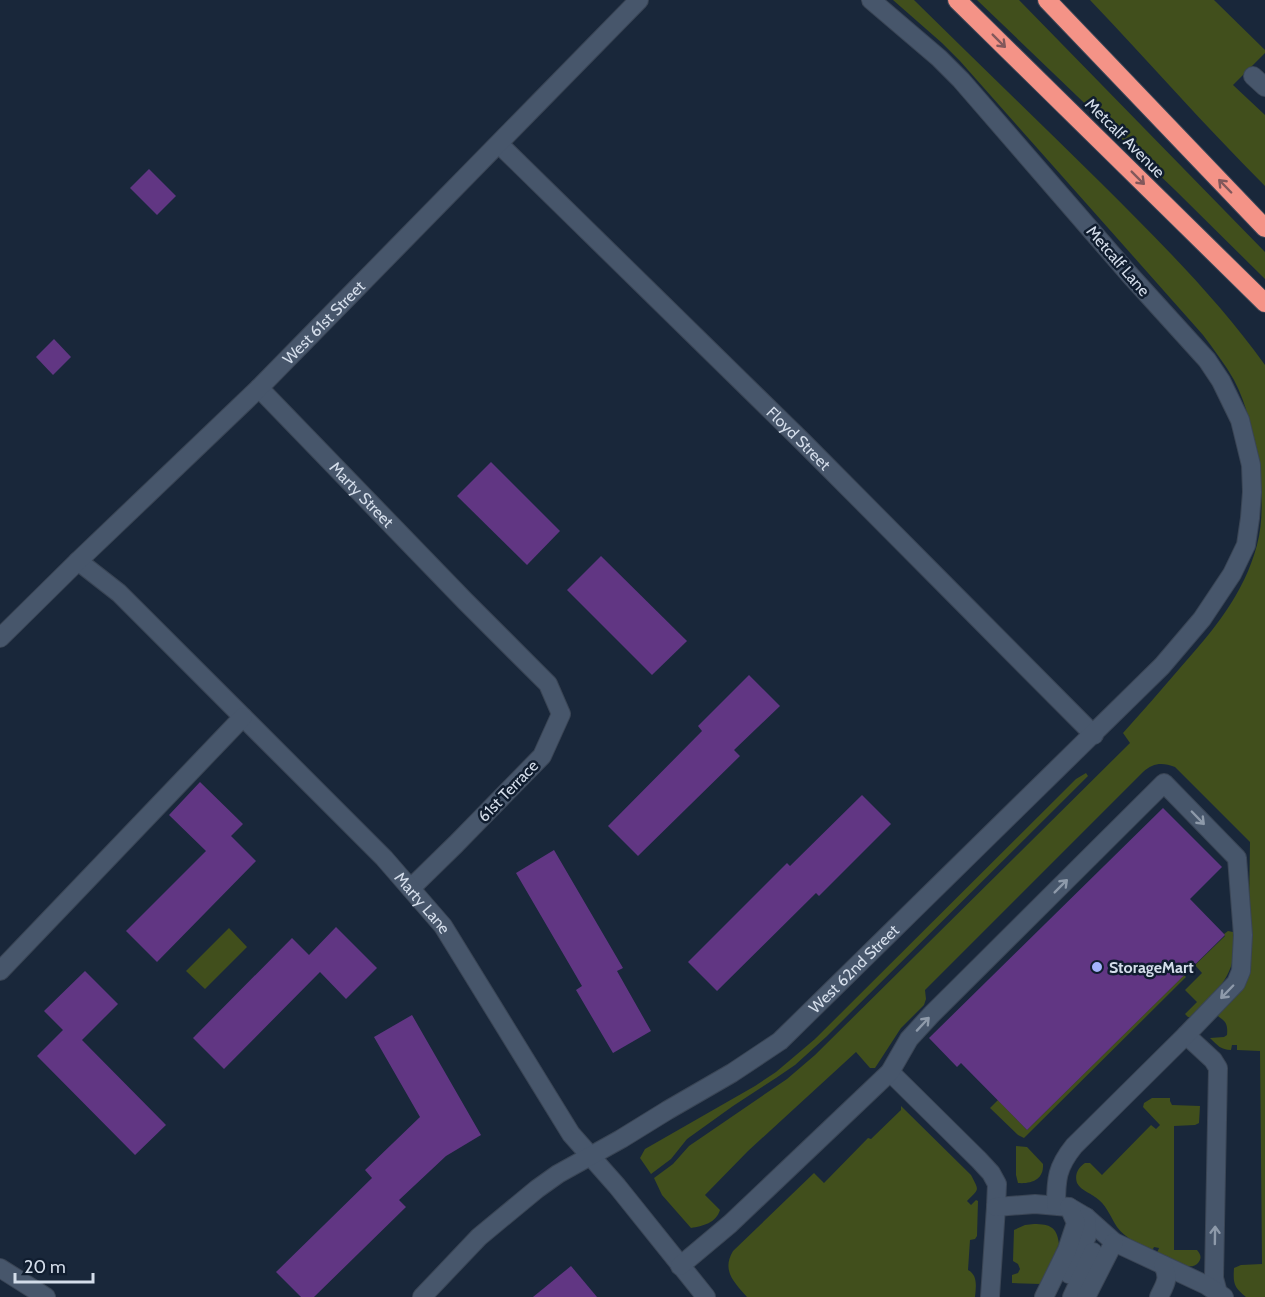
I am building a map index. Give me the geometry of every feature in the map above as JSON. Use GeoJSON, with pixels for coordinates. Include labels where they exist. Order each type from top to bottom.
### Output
{"type":"FeatureCollection","features":[{"type":"Feature","properties":{"kind":"highway","name":"Metcalf Avenue"},"geometry":{"type":"LineString","coordinates":[[957,0],[1265,303]]}},
{"type":"Feature","properties":{"kind":"highway"},"geometry":{"type":"LineString","coordinates":[[1047,0],[1265,228]]}},
{"type":"Feature","properties":{"kind":"street","name":"West 61st Street"},"geometry":{"type":"LineString","coordinates":[[0,638],[259,388],[639,0]]}},
{"type":"Feature","properties":{"kind":"street","name":"Metcalf Lane"},"geometry":{"type":"LineString","coordinates":[[871,0],[939,58],[961,80],[1129,274],[1207,360],[1221,381],[1240,420],[1251,465],[1251,518],[1246,545],[1232,574]]}},
{"type":"Feature","properties":{"kind":"street","name":"Floyd Street"},"geometry":{"type":"LineString","coordinates":[[499,144],[803,442],[1094,735]]}},
{"type":"Feature","properties":{"kind":"street","name":"Marty Street"},"geometry":{"type":"LineString","coordinates":[[259,388],[465,601]]}},
{"type":"Feature","properties":{"kind":"street","name":"Marty Lane"},"geometry":{"type":"LineString","coordinates":[[78,561],[119,593],[384,858],[411,888],[443,926],[571,1134],[617,1186],[706,1297]]}},
{"type":"Feature","properties":{"kind":"street","name":"West 62nd Street"},"geometry":{"type":"LineString","coordinates":[[422,1297],[479,1237],[551,1179],[732,1073],[780,1041],[1162,666],[1202,618],[1232,574]]}},
{"type":"Feature","properties":{"kind":"street","name":"61st Terrace"},"geometry":{"type":"LineString","coordinates":[[411,888],[542,756],[561,714],[548,684],[465,601]]}},
{"type":"Feature","properties":{"kind":"street"},"geometry":{"type":"LineString","coordinates":[[0,970],[243,717]]}},
{"type":"Feature","properties":{"kind":"street"},"geometry":{"type":"LineString","coordinates":[[680,1266],[730,1224],[890,1072],[909,1039],[932,1014],[1164,783],[1238,858],[1243,934],[1241,971],[1236,983],[1064,1158],[1059,1169],[1056,1189],[1063,1206],[1076,1223],[1067,1250],[1044,1297]]}},
{"type":"Feature","properties":{"kind":"street"},"geometry":{"type":"LineString","coordinates":[[1185,1035],[1213,1060],[1218,1068],[1214,1278],[1218,1295]]}},
{"type":"Feature","properties":{"kind":"street"},"geometry":{"type":"LineString","coordinates":[[890,1072],[991,1173],[997,1184],[990,1297]]}},
{"type":"Feature","properties":{"kind":"street"},"geometry":{"type":"LineString","coordinates":[[996,1207],[1035,1204],[1063,1206],[1092,1222],[1114,1242],[1206,1285],[1218,1295]]}},
{"type":"Feature","properties":{"kind":"street"},"geometry":{"type":"LineString","coordinates":[[1058,1297],[1088,1236],[1092,1222]]}},
{"type":"Feature","properties":{"kind":"street"},"geometry":{"type":"LineString","coordinates":[[1072,1297],[1099,1241],[1092,1222]]}},
{"type":"Feature","properties":{"kind":"street"},"geometry":{"type":"LineString","coordinates":[[1086,1297],[1114,1242]]}},
{"type":"Feature","properties":{"kind":"street"},"geometry":{"type":"LineString","coordinates":[[1159,1297],[1168,1279],[1163,1265]]}},
{"type":"Feature","properties":{"kind":"street"},"geometry":{"type":"LineString","coordinates":[[0,1268],[21,1291],[46,1297]]}},
{"type":"Feature","properties":{"kind":"green space"},"geometry":{"type":"Polygon","coordinates":[[[893,0],[914,0],[1077,159],[1186,270],[1247,340],[1265,365],[1265,1297],[1246,1297],[1235,1285],[1234,1278],[1234,1268],[1241,1265],[1262,1264],[1260,1051],[1237,1050],[1237,1045],[1232,1045],[1231,1050],[1224,1049],[1210,1038],[1227,1035],[1226,1023],[1216,1015],[1242,989],[1248,975],[1250,842],[1175,767],[1166,764],[1154,765],[1143,772],[925,990],[924,1005],[901,1028],[875,1068],[870,1068],[856,1052],[748,1151],[705,1195],[720,1210],[712,1221],[691,1228],[662,1195],[654,1178],[673,1164],[689,1146],[787,1079],[815,1055],[1130,743],[1123,733],[1204,640],[1226,611],[1244,580],[1257,545],[1261,494],[1254,442],[1243,399],[1223,363],[1203,335],[960,61],[893,0]]]}},
{"type":"Feature","properties":{"kind":"green space"},"geometry":{"type":"Polygon","coordinates":[[[977,0],[1019,0],[1265,252],[1265,279],[1175,190],[977,0]]]}},
{"type":"Feature","properties":{"kind":"green space"},"geometry":{"type":"Polygon","coordinates":[[[1090,0],[1214,0],[1265,50],[1265,53],[1233,85],[1265,115],[1265,186],[1221,140],[1090,0]]]}},
{"type":"Feature","properties":{"kind":"green space"},"geometry":{"type":"Polygon","coordinates":[[[1086,773],[1088,776],[826,1037],[795,1065],[687,1139],[671,1159],[651,1174],[640,1158],[645,1149],[755,1086],[776,1072],[815,1039],[1076,779],[1086,773]]]}},
{"type":"Feature","properties":{"kind":"green space"},"geometry":{"type":"Polygon","coordinates":[[[229,928],[247,947],[205,989],[186,971],[229,928]]]}},
{"type":"Feature","properties":{"kind":"green space"},"geometry":{"type":"Polygon","coordinates":[[[1228,931],[1233,932],[1234,935],[1234,950],[1227,976],[1205,1004],[1192,1017],[1188,1017],[1185,1014],[1197,1002],[1185,990],[1202,973],[1195,965],[1228,931]]]}},
{"type":"Feature","properties":{"kind":"green space"},"geometry":{"type":"Polygon","coordinates":[[[1184,975],[1186,977],[1024,1138],[990,1108],[998,1100],[1027,1130],[1184,975]]]}},
{"type":"Feature","properties":{"kind":"green space"},"geometry":{"type":"Polygon","coordinates":[[[1152,1098],[1170,1098],[1172,1105],[1200,1106],[1199,1123],[1174,1126],[1174,1250],[1197,1250],[1200,1258],[1194,1266],[1178,1264],[1157,1253],[1159,1248],[1154,1247],[1152,1251],[1129,1238],[1117,1227],[1102,1203],[1077,1183],[1078,1171],[1085,1163],[1090,1163],[1102,1175],[1151,1125],[1156,1129],[1160,1125],[1143,1107],[1144,1103],[1152,1098]]]}},
{"type":"Feature","properties":{"kind":"green space"},"geometry":{"type":"Polygon","coordinates":[[[901,1106],[971,1175],[976,1184],[976,1191],[967,1201],[971,1205],[976,1200],[978,1201],[977,1236],[970,1240],[968,1270],[975,1278],[975,1297],[747,1297],[734,1282],[729,1271],[728,1265],[733,1251],[814,1173],[824,1183],[868,1138],[871,1139],[901,1110],[901,1106]]]}},
{"type":"Feature","properties":{"kind":"green space"},"geometry":{"type":"Polygon","coordinates":[[[1016,1146],[1027,1147],[1043,1164],[1041,1174],[1036,1180],[1018,1183],[1016,1146]]]}},
{"type":"Feature","properties":{"kind":"green space"},"geometry":{"type":"Polygon","coordinates":[[[1034,1224],[1052,1228],[1059,1244],[1041,1284],[1012,1283],[1012,1275],[1018,1273],[1020,1269],[1013,1261],[1014,1230],[1034,1224]]]}},
{"type":"Feature","properties":{"kind":"building"},"geometry":{"type":"Polygon","coordinates":[[[149,169],[176,196],[157,215],[130,188],[149,169]]]}},
{"type":"Feature","properties":{"kind":"building"},"geometry":{"type":"Polygon","coordinates":[[[54,339],[71,357],[53,375],[36,357],[54,339]]]}},
{"type":"Feature","properties":{"kind":"building"},"geometry":{"type":"Polygon","coordinates":[[[491,462],[560,531],[527,565],[457,496],[491,462]]]}},
{"type":"Feature","properties":{"kind":"building"},"geometry":{"type":"Polygon","coordinates":[[[601,556],[687,641],[652,675],[567,590],[601,556]]]}},
{"type":"Feature","properties":{"kind":"building"},"geometry":{"type":"Polygon","coordinates":[[[749,675],[780,706],[734,750],[740,756],[638,856],[608,826],[702,731],[698,726],[749,675]]]}},
{"type":"Feature","properties":{"kind":"building"},"geometry":{"type":"Polygon","coordinates":[[[200,782],[243,824],[231,836],[256,861],[157,962],[126,931],[206,851],[169,815],[200,782]]]}},
{"type":"Feature","properties":{"kind":"building"},"geometry":{"type":"Polygon","coordinates":[[[862,795],[891,824],[819,896],[816,893],[717,991],[688,962],[787,863],[790,866],[862,795]]]}},
{"type":"Feature","properties":{"kind":"building","name":"StorageMart"},"geometry":{"type":"Polygon","coordinates":[[[1163,808],[1222,867],[1190,899],[1225,935],[1027,1130],[961,1063],[957,1067],[929,1038],[1163,808]]]}},
{"type":"Feature","properties":{"kind":"building"},"geometry":{"type":"Polygon","coordinates":[[[554,850],[623,968],[617,971],[651,1031],[613,1053],[576,990],[582,986],[516,873],[554,850]]]}},
{"type":"Feature","properties":{"kind":"building"},"geometry":{"type":"Polygon","coordinates":[[[336,927],[377,968],[346,999],[320,972],[224,1069],[193,1038],[292,938],[309,955],[336,927]]]}},
{"type":"Feature","properties":{"kind":"building"},"geometry":{"type":"Polygon","coordinates":[[[85,971],[118,1004],[82,1040],[166,1125],[135,1155],[37,1056],[63,1030],[44,1011],[85,971]]]}},
{"type":"Feature","properties":{"kind":"building"},"geometry":{"type":"Polygon","coordinates":[[[412,1015],[481,1135],[446,1156],[399,1200],[406,1207],[314,1297],[301,1297],[276,1272],[372,1178],[365,1170],[420,1117],[374,1037],[412,1015]]]}},
{"type":"Feature","properties":{"kind":"building"},"geometry":{"type":"Polygon","coordinates":[[[571,1266],[597,1297],[533,1297],[571,1266]]]}},
{"type":"Feature","properties":{"kind":"place","name":"StorageMart"},"geometry":{"type":"Point","coordinates":[1097,967]}}]}
